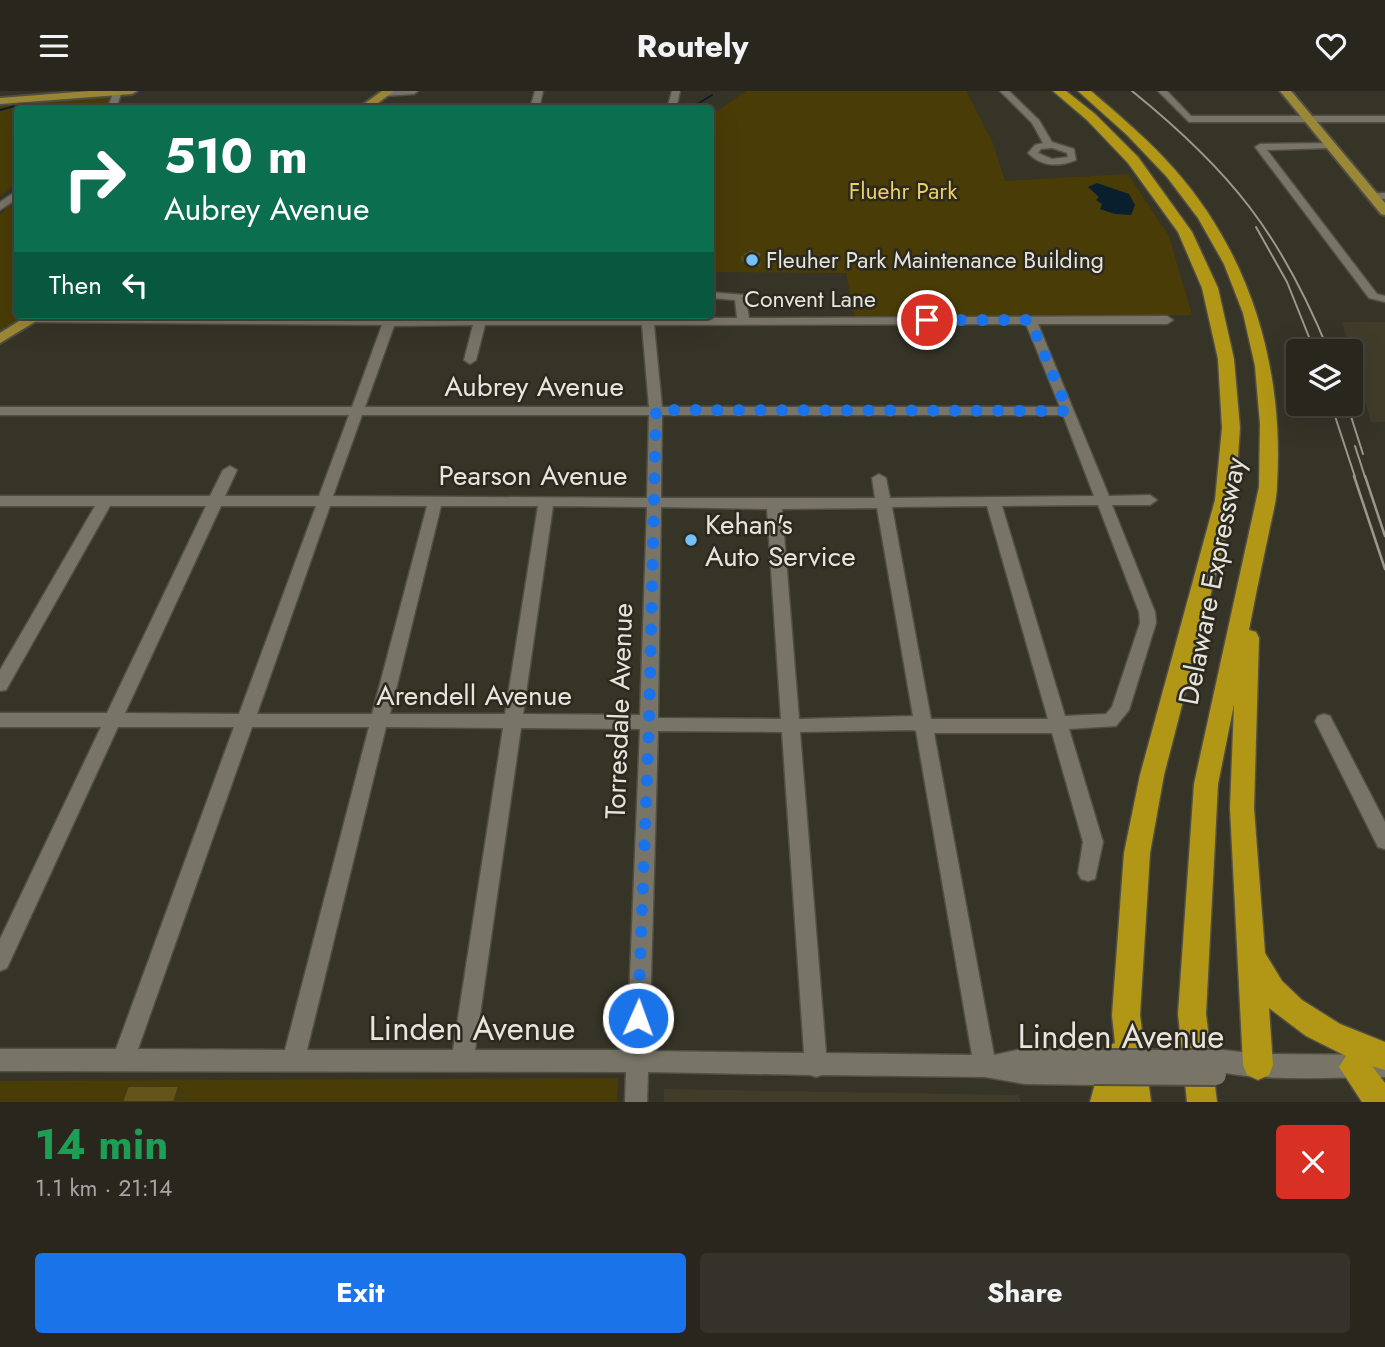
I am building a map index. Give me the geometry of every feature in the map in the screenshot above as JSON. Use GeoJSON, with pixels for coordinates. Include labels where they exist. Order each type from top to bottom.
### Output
{"type":"FeatureCollection","features":[{"type":"Feature","properties":{"kind":"highway","name":"Delaware Expressway"},"geometry":{"type":"LineString","coordinates":[[1059,91],[1091,117],[1139,166],[1185,232],[1210,288],[1227,372],[1231,428],[1225,500],[1152,775],[1138,853],[1126,1015],[1136,1102]]}},
{"type":"Feature","properties":{"kind":"highway","name":"Delaware Expressway"},"geometry":{"type":"LineString","coordinates":[[1084,91],[1158,156],[1200,207],[1230,262],[1253,317],[1266,377],[1271,437],[1268,487],[1206,784],[1192,1014],[1202,1102]]}},
{"type":"Feature","properties":{"kind":"highway"},"geometry":{"type":"LineString","coordinates":[[1251,573],[1242,769],[1243,851],[1258,1065]]}},
{"type":"Feature","properties":{"kind":"highway"},"geometry":{"type":"LineString","coordinates":[[1251,957],[1278,998],[1301,1017],[1349,1044],[1385,1056]]}},
{"type":"Feature","properties":{"kind":"highway"},"geometry":{"type":"LineString","coordinates":[[1105,1102],[1126,1015]]}},
{"type":"Feature","properties":{"kind":"highway"},"geometry":{"type":"LineString","coordinates":[[1354,1067],[1381,1102]]}},
{"type":"Feature","properties":{"kind":"main road"},"geometry":{"type":"LineString","coordinates":[[0,99],[76,91]]}},
{"type":"Feature","properties":{"kind":"main road"},"geometry":{"type":"LineString","coordinates":[[0,99],[132,91]]}},
{"type":"Feature","properties":{"kind":"main road"},"geometry":{"type":"LineString","coordinates":[[1285,91],[1330,145],[1379,196],[1385,211]]}},
{"type":"Feature","properties":{"kind":"main road"},"geometry":{"type":"LineString","coordinates":[[368,105],[387,92]]}},
{"type":"Feature","properties":{"kind":"main road"},"geometry":{"type":"LineString","coordinates":[[0,339],[31,319]]}},
{"type":"Feature","properties":{"kind":"street"},"geometry":{"type":"LineString","coordinates":[[387,92],[414,91]]}},
{"type":"Feature","properties":{"kind":"street"},"geometry":{"type":"LineString","coordinates":[[1004,91],[1036,122],[1049,145]]}},
{"type":"Feature","properties":{"kind":"street"},"geometry":{"type":"LineString","coordinates":[[1161,91],[1189,119],[1385,120]]}},
{"type":"Feature","properties":{"kind":"street"},"geometry":{"type":"LineString","coordinates":[[1330,145],[1261,147],[1373,296],[1385,299]]}},
{"type":"Feature","properties":{"kind":"street"},"geometry":{"type":"LineString","coordinates":[[0,207],[14,196]]}},
{"type":"Feature","properties":{"kind":"street"},"geometry":{"type":"LineString","coordinates":[[714,295],[741,297],[744,321]]}},
{"type":"Feature","properties":{"kind":"street","name":"Convent Lane"},"geometry":{"type":"LineString","coordinates":[[323,319],[390,322],[458,319]]}},
{"type":"Feature","properties":{"kind":"street"},"geometry":{"type":"LineString","coordinates":[[470,361],[481,319]]}},
{"type":"Feature","properties":{"kind":"street","name":"Convent Lane"},"geometry":{"type":"LineString","coordinates":[[537,319],[663,319]]}},
{"type":"Feature","properties":{"kind":"street","name":"Convent Lane"},"geometry":{"type":"LineString","coordinates":[[695,319],[1167,320]]}},
{"type":"Feature","properties":{"kind":"street"},"geometry":{"type":"LineString","coordinates":[[1030,320],[1104,502]]}},
{"type":"Feature","properties":{"kind":"street","name":"Torresdale Avenue"},"geometry":{"type":"LineString","coordinates":[[636,1102],[656,410],[648,321]]}},
{"type":"Feature","properties":{"kind":"street"},"geometry":{"type":"LineString","coordinates":[[123,1061],[390,322]]}},
{"type":"Feature","properties":{"kind":"street","name":"Aubrey Avenue"},"geometry":{"type":"LineString","coordinates":[[0,411],[1068,411]]}},
{"type":"Feature","properties":{"kind":"street"},"geometry":{"type":"LineString","coordinates":[[0,961],[230,470]]}},
{"type":"Feature","properties":{"kind":"street"},"geometry":{"type":"LineString","coordinates":[[879,478],[985,1066]]}},
{"type":"Feature","properties":{"kind":"street","name":"Pearson Avenue"},"geometry":{"type":"LineString","coordinates":[[0,501],[546,501],[774,504],[1150,500]]}},
{"type":"Feature","properties":{"kind":"street"},"geometry":{"type":"LineString","coordinates":[[0,685],[105,501]]}},
{"type":"Feature","properties":{"kind":"street"},"geometry":{"type":"LineString","coordinates":[[293,1061],[435,501]]}},
{"type":"Feature","properties":{"kind":"street"},"geometry":{"type":"LineString","coordinates":[[462,1061],[546,501]]}},
{"type":"Feature","properties":{"kind":"street"},"geometry":{"type":"LineString","coordinates":[[993,502],[1093,842],[1088,873]]}},
{"type":"Feature","properties":{"kind":"street","name":"Arendell Avenue"},"geometry":{"type":"LineString","coordinates":[[0,720],[513,721],[791,726],[913,723],[924,726],[1059,726],[1068,722],[1114,720],[1120,711],[1147,623],[1147,613],[1104,502]]}},
{"type":"Feature","properties":{"kind":"street"},"geometry":{"type":"LineString","coordinates":[[774,504],[816,1066]]}},
{"type":"Feature","properties":{"kind":"street"},"geometry":{"type":"LineString","coordinates":[[1324,721],[1385,841]]}},
{"type":"Feature","properties":{"kind":"street","name":"Linden Avenue"},"geometry":{"type":"LineString","coordinates":[[0,1061],[638,1061],[816,1066],[985,1066],[1025,1073],[1096,1067],[1385,1066]]}},
{"type":"Feature","properties":{"kind":"shaded area"},"geometry":{"type":"Polygon","coordinates":[[[1342,322],[1385,322],[1385,422],[1371,422],[1363,394],[1363,339],[1347,339],[1342,322]]]}},
{"type":"Feature","properties":{"kind":"shaded area"},"geometry":{"type":"Polygon","coordinates":[[[664,1089],[1018,1095],[1021,1102],[664,1102],[664,1089]]]}},
{"type":"Feature","properties":{"kind":"green space","name":"Fluehr Park"},"geometry":{"type":"Polygon","coordinates":[[[746,91],[966,91],[993,143],[1005,181],[1128,174],[1169,236],[1192,315],[854,316],[846,273],[714,272],[714,113],[746,91]]]}},
{"type":"Feature","properties":{"kind":"green space"},"geometry":{"type":"Polygon","coordinates":[[[105,95],[111,97],[107,105],[14,105],[14,185],[0,197],[0,103],[105,95]]]}},
{"type":"Feature","properties":{"kind":"green space"},"geometry":{"type":"Polygon","coordinates":[[[14,200],[14,319],[20,319],[0,331],[0,215],[14,200]]]}},
{"type":"Feature","properties":{"kind":"green space"},"geometry":{"type":"Polygon","coordinates":[[[618,1078],[617,1102],[0,1102],[0,1081],[618,1078]]]}},
{"type":"Feature","properties":{"kind":"water"},"geometry":{"type":"Polygon","coordinates":[[[1097,183],[1129,194],[1135,205],[1131,215],[1100,209],[1102,204],[1096,200],[1099,197],[1088,187],[1097,183]]]}},
{"type":"Feature","properties":{"kind":"building"},"geometry":{"type":"Polygon","coordinates":[[[751,249],[762,253],[760,260],[741,255],[751,249]]]}},
{"type":"Feature","properties":{"kind":"building"},"geometry":{"type":"Polygon","coordinates":[[[128,1086],[179,1086],[174,1102],[122,1102],[128,1086]]]}},
{"type":"Feature","properties":{"kind":"waterway"},"geometry":{"type":"LineString","coordinates":[[696,105],[712,95]]}},
{"type":"Feature","properties":{"kind":"waterway"},"geometry":{"type":"LineString","coordinates":[[19,105],[34,101]]}},
{"type":"Feature","properties":{"kind":"waterway"},"geometry":{"type":"LineString","coordinates":[[0,110],[14,106]]}},
{"type":"Feature","properties":{"kind":"railway"},"geometry":{"type":"LineString","coordinates":[[1132,91],[1198,149],[1250,207],[1292,273],[1323,339]]}},
{"type":"Feature","properties":{"kind":"railway"},"geometry":{"type":"LineString","coordinates":[[1256,227],[1287,282],[1310,339]]}},
{"type":"Feature","properties":{"kind":"railway"},"geometry":{"type":"LineString","coordinates":[[1335,416],[1355,477]]}},
{"type":"Feature","properties":{"kind":"railway"},"geometry":{"type":"LineString","coordinates":[[1351,416],[1363,454]]}},
{"type":"Feature","properties":{"kind":"railway"},"geometry":{"type":"LineString","coordinates":[[1355,446],[1365,477]]}},
{"type":"Feature","properties":{"kind":"railway"},"geometry":{"type":"LineString","coordinates":[[1354,476],[1385,569]]}},
{"type":"Feature","properties":{"kind":"railway"},"geometry":{"type":"LineString","coordinates":[[1365,476],[1385,536]]}},
{"type":"Feature","properties":{"kind":"place","name":"Fleuher Park Maintenance Building"},"geometry":{"type":"Point","coordinates":[752,260]}},
{"type":"Feature","properties":{"kind":"place","name":"Kehan's Auto Service"},"geometry":{"type":"Point","coordinates":[691,540]}},
{"type":"Feature","properties":{"kind":"route"},"geometry":{"type":"LineString","coordinates":[[638,1018],[649,723],[656,410],[1068,411],[1030,320],[927,320]]}}]}
